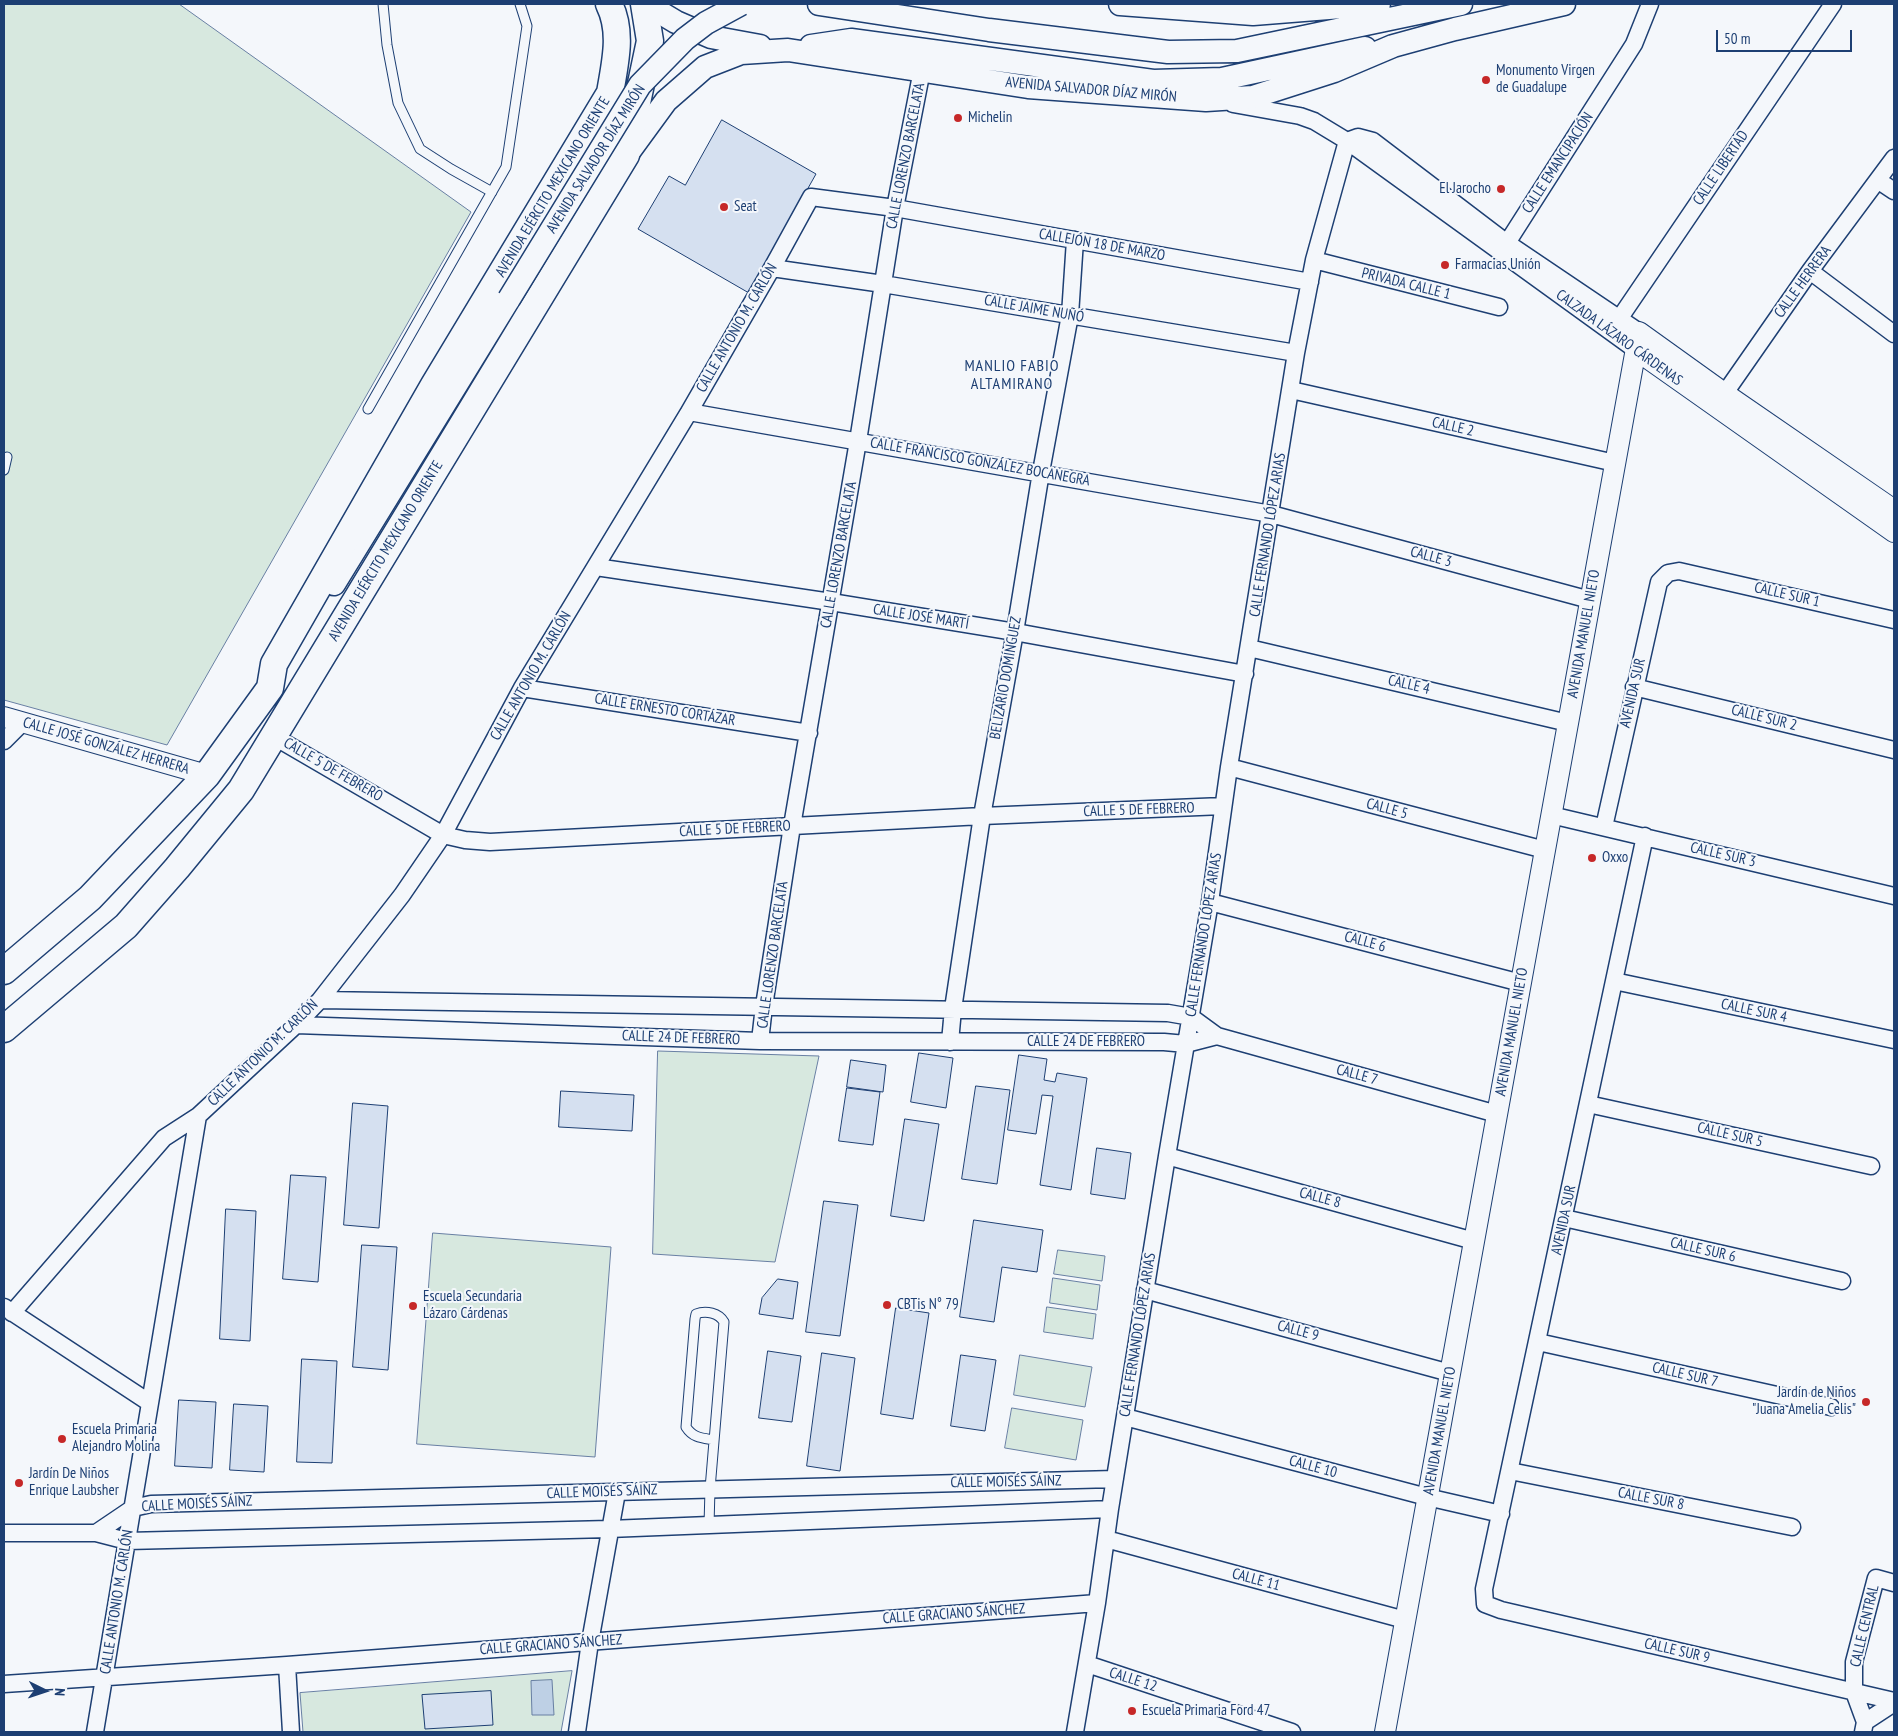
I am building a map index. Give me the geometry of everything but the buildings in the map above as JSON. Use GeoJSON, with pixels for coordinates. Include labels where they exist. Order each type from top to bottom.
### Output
{"type":"FeatureCollection","features":[{"type":"Feature","properties":{"kind":"main road","name":"AVENIDA SALVADOR DÍAZ MIRÓN"},"geometry":{"type":"LineString","coordinates":[[645,4],[676,22],[711,37],[783,50],[1028,87],[1206,100],[1252,96],[1334,71],[1393,46],[1455,29],[1564,4]]}},
{"type":"Feature","properties":{"kind":"main road","name":"AVENIDA EJÉRCITO MEXICANO ORIENTE"},"geometry":{"type":"LineString","coordinates":[[4,1029],[126,926],[241,790],[626,155],[650,41],[645,4]]}},
{"type":"Feature","properties":{"kind":"main road","name":"AVENIDA SALVADOR DÍAZ MIRÓN"},"geometry":{"type":"LineString","coordinates":[[509,299],[640,85],[686,39],[706,23],[741,4]]}},
{"type":"Feature","properties":{"kind":"main road"},"geometry":{"type":"LineString","coordinates":[[819,4],[867,8],[988,30],[1168,52],[1237,51],[1462,4]]}},
{"type":"Feature","properties":{"kind":"main road"},"geometry":{"type":"LineString","coordinates":[[1120,4],[1253,14],[1378,4]]}},
{"type":"Feature","properties":{"kind":"main road","name":"AVENIDA EJÉRCITO MEXICANO ORIENTE"},"geometry":{"type":"LineString","coordinates":[[270,688],[274,664],[439,377],[610,93],[618,44],[612,10]]}},
{"type":"Feature","properties":{"kind":"main road","name":"AVENIDA SALVADOR DÍAZ MIRÓN"},"geometry":{"type":"LineString","coordinates":[[626,155],[666,101],[705,66],[741,53],[783,50],[851,40],[1153,81],[1222,79],[1358,48],[1393,46]]}},
{"type":"Feature","properties":{"kind":"main road","name":"AVENIDA EJÉRCITO MEXICANO ORIENTE"},"geometry":{"type":"LineString","coordinates":[[4,971],[90,898],[207,775],[270,688],[509,299]]}},
{"type":"Feature","properties":{"kind":"street","name":"CALLE EMANCIPACIÓN"},"geometry":{"type":"LineString","coordinates":[[1507,243],[1634,44],[1650,4]]}},
{"type":"Feature","properties":{"kind":"street","name":"CALLE LIBERTAD"},"geometry":{"type":"LineString","coordinates":[[1614,326],[1833,4]]}},
{"type":"Feature","properties":{"kind":"street","name":"CALLE LORENZO BARCELATA"},"geometry":{"type":"LineString","coordinates":[[760,1041],[792,826],[858,441],[895,208],[922,70]]}},
{"type":"Feature","properties":{"kind":"street","name":"CALZADA LÁZARO CÁRDENAS"},"geometry":{"type":"LineString","coordinates":[[1206,100],[1300,116],[1314,121],[1346,141],[1720,400],[1894,532]]}},
{"type":"Feature","properties":{"kind":"street","name":"CALZADA LÁZARO CÁRDENAS"},"geometry":{"type":"LineString","coordinates":[[1346,141],[1358,137],[1373,141],[1614,326]]}},
{"type":"Feature","properties":{"kind":"street","name":"CALLE FERNANDO LÓPEZ ARIAS"},"geometry":{"type":"LineString","coordinates":[[1075,1732],[1097,1603],[1145,1290],[1210,902],[1229,767],[1296,353],[1314,260],[1346,141]]}},
{"type":"Feature","properties":{"kind":"street","name":"CALLE HERRERA"},"geometry":{"type":"LineString","coordinates":[[1720,400],[1810,271],[1879,181],[1894,158]]}},
{"type":"Feature","properties":{"kind":"street"},"geometry":{"type":"LineString","coordinates":[[1879,181],[1894,191]]}},
{"type":"Feature","properties":{"kind":"street","name":"CALLEJÓN 18 DE MARZO"},"geometry":{"type":"LineString","coordinates":[[811,197],[895,208],[1310,282]]}},
{"type":"Feature","properties":{"kind":"street","name":"CALLE ANTONIO M. CARLÓN"},"geometry":{"type":"LineString","coordinates":[[8,1310],[164,1138],[198,1116],[296,1025],[320,1000],[402,895],[443,834],[522,688],[689,412],[811,197]]}},
{"type":"Feature","properties":{"kind":"street","name":"BELIZARIO DOMÍNGUEZ"},"geometry":{"type":"LineString","coordinates":[[950,1042],[953,1009],[982,816],[1015,632],[1040,472],[1070,315],[1075,240]]}},
{"type":"Feature","properties":{"kind":"street","name":"PRIVADA CALLE 1"},"geometry":{"type":"LineString","coordinates":[[1314,260],[1499,307]]}},
{"type":"Feature","properties":{"kind":"street","name":"CALLE JAIME NUÑÓ"},"geometry":{"type":"LineString","coordinates":[[772,268],[883,284],[1296,353]]}},
{"type":"Feature","properties":{"kind":"street"},"geometry":{"type":"LineString","coordinates":[[1810,271],[1894,334]]}},
{"type":"Feature","properties":{"kind":"street","name":"AVENIDA MANUEL NIETO"},"geometry":{"type":"LineString","coordinates":[[1385,1732],[1637,341]]}},
{"type":"Feature","properties":{"kind":"street","name":"CALLE 2"},"geometry":{"type":"LineString","coordinates":[[1291,390],[1615,463]]}},
{"type":"Feature","properties":{"kind":"street","name":"CALZADA LÁZARO CÁRDENAS"},"geometry":{"type":"LineString","coordinates":[[1720,400],[1894,510]]}},
{"type":"Feature","properties":{"kind":"street","name":"CALLE FRANCISCO GONZÁLEZ BOCANEGRA"},"geometry":{"type":"LineString","coordinates":[[689,412],[1271,514]]}},
{"type":"Feature","properties":{"kind":"street","name":"CALLE 3"},"geometry":{"type":"LineString","coordinates":[[1271,514],[1590,600]]}},
{"type":"Feature","properties":{"kind":"street","name":"CALLE JOSÉ MARTÍ"},"geometry":{"type":"LineString","coordinates":[[596,567],[1015,632],[1245,674]]}},
{"type":"Feature","properties":{"kind":"street","name":"CALLE SUR 1"},"geometry":{"type":"LineString","coordinates":[[1679,571],[1894,620]]}},
{"type":"Feature","properties":{"kind":"street","name":"AVENIDA SUR"},"geometry":{"type":"LineString","coordinates":[[1604,827],[1658,582],[1668,573],[1679,571]]}},
{"type":"Feature","properties":{"kind":"street","name":"CALLE 4"},"geometry":{"type":"LineString","coordinates":[[1249,648],[1568,723]]}},
{"type":"Feature","properties":{"kind":"street","name":"CALLE SUR 2"},"geometry":{"type":"LineString","coordinates":[[1634,687],[1894,750]]}},
{"type":"Feature","properties":{"kind":"street","name":"CALLE ERNESTO CORTÁZAR"},"geometry":{"type":"LineString","coordinates":[[522,688],[809,733]]}},
{"type":"Feature","properties":{"kind":"street"},"geometry":{"type":"LineString","coordinates":[[4,740],[13,720]]}},
{"type":"Feature","properties":{"kind":"street","name":"CALLE JOSÉ GONZÁLEZ HERRERA"},"geometry":{"type":"LineString","coordinates":[[13,720],[207,775]]}},
{"type":"Feature","properties":{"kind":"street","name":"CALLE 5 DE FEBRERO"},"geometry":{"type":"LineString","coordinates":[[273,736],[443,834],[465,840],[490,842],[982,816],[1223,806]]}},
{"type":"Feature","properties":{"kind":"street","name":"CALLE 5"},"geometry":{"type":"LineString","coordinates":[[1229,767],[1545,850]]}},
{"type":"Feature","properties":{"kind":"street","name":"CALLE SUR 3"},"geometry":{"type":"LineString","coordinates":[[1551,815],[1894,896]]}},
{"type":"Feature","properties":{"kind":"street","name":"AVENIDA SUR"},"geometry":{"type":"LineString","coordinates":[[1485,1604],[1484,1589],[1645,836]]}},
{"type":"Feature","properties":{"kind":"street","name":"CALLE 6"},"geometry":{"type":"LineString","coordinates":[[1210,902],[1521,983]]}},
{"type":"Feature","properties":{"kind":"street","name":"CALLE SUR 4"},"geometry":{"type":"LineString","coordinates":[[1614,981],[1894,1040]]}},
{"type":"Feature","properties":{"kind":"street","name":"CALLE 24 DE FEBRERO"},"geometry":{"type":"LineString","coordinates":[[320,1000],[1168,1013],[1191,1017]]}},
{"type":"Feature","properties":{"kind":"street","name":"CALLE 7"},"geometry":{"type":"LineString","coordinates":[[1191,1017],[1217,1036],[1497,1114]]}},
{"type":"Feature","properties":{"kind":"street","name":"CALLE 24 DE FEBRERO"},"geometry":{"type":"LineString","coordinates":[[296,1025],[760,1041],[1154,1042],[1186,1044]]}},
{"type":"Feature","properties":{"kind":"street"},"geometry":{"type":"LineString","coordinates":[[1186,1044],[1217,1036]]}},
{"type":"Feature","properties":{"kind":"street","name":"CALLE SUR 5"},"geometry":{"type":"LineString","coordinates":[[1588,1104],[1871,1166]]}},
{"type":"Feature","properties":{"kind":"street","name":"CALLE ANTONIO M. CARLÓN"},"geometry":{"type":"LineString","coordinates":[[95,1732],[198,1116]]}},
{"type":"Feature","properties":{"kind":"street","name":"CALLE 8"},"geometry":{"type":"LineString","coordinates":[[1167,1156],[1474,1241]]}},
{"type":"Feature","properties":{"kind":"street","name":"CALLE SUR 6"},"geometry":{"type":"LineString","coordinates":[[1564,1218],[1842,1281]]}},
{"type":"Feature","properties":{"kind":"street","name":"CALLE 9"},"geometry":{"type":"LineString","coordinates":[[1145,1290],[1450,1373]]}},
{"type":"Feature","properties":{"kind":"street"},"geometry":{"type":"LineString","coordinates":[[8,1310],[150,1403]]}},
{"type":"Feature","properties":{"kind":"street","name":"CALLE SUR 7"},"geometry":{"type":"LineString","coordinates":[[1538,1342],[1832,1407]]}},
{"type":"Feature","properties":{"kind":"street","name":"CALLE 10"},"geometry":{"type":"LineString","coordinates":[[1125,1417],[1428,1497],[1501,1514]]}},
{"type":"Feature","properties":{"kind":"street","name":"CALLE SUR 8"},"geometry":{"type":"LineString","coordinates":[[1510,1471],[1792,1527]]}},
{"type":"Feature","properties":{"kind":"street","name":"CALLE MOISÉS SÁINZ"},"geometry":{"type":"LineString","coordinates":[[96,1533],[133,1508],[151,1504],[1115,1479]]}},
{"type":"Feature","properties":{"kind":"street"},"geometry":{"type":"LineString","coordinates":[[577,1732],[590,1642],[617,1492]]}},
{"type":"Feature","properties":{"kind":"street","name":"CALLE MOISÉS SÁINZ"},"geometry":{"type":"LineString","coordinates":[[4,1533],[96,1533],[127,1541],[609,1529],[1110,1509]]}},
{"type":"Feature","properties":{"kind":"street","name":"CALLE 11"},"geometry":{"type":"LineString","coordinates":[[1106,1539],[1405,1620]]}},
{"type":"Feature","properties":{"kind":"street","name":"CALLE CENTRAL"},"geometry":{"type":"LineString","coordinates":[[1862,1694],[1854,1662],[1876,1578],[1894,1583]]}},
{"type":"Feature","properties":{"kind":"street","name":"CALLE GRACIANO SÁNCHEZ"},"geometry":{"type":"LineString","coordinates":[[4,1684],[286,1666],[1097,1603]]}},
{"type":"Feature","properties":{"kind":"street","name":"CALLE SUR 9"},"geometry":{"type":"LineString","coordinates":[[1485,1604],[1501,1610],[1894,1702]]}},
{"type":"Feature","properties":{"kind":"street","name":"CALLE 12"},"geometry":{"type":"LineString","coordinates":[[1087,1664],[1292,1732]]}},
{"type":"Feature","properties":{"kind":"street"},"geometry":{"type":"LineString","coordinates":[[286,1666],[292,1732]]}},
{"type":"Feature","properties":{"kind":"street"},"geometry":{"type":"LineString","coordinates":[[1862,1694],[1864,1727]]}},
{"type":"Feature","properties":{"kind":"street"},"geometry":{"type":"LineString","coordinates":[[1864,1727],[1894,1702]]}},
{"type":"Feature","properties":{"kind":"lane"},"geometry":{"type":"LineString","coordinates":[[383,4],[387,46],[398,103],[420,150],[492,192]]}},
{"type":"Feature","properties":{"kind":"lane"},"geometry":{"type":"LineString","coordinates":[[368,409],[506,167],[527,26],[520,4]]}},
{"type":"Feature","properties":{"kind":"lane"},"geometry":{"type":"LineString","coordinates":[[4,470],[7,457]]}},
{"type":"Feature","properties":{"kind":"lane"},"geometry":{"type":"LineString","coordinates":[[709,1525],[710,1489],[724,1322],[721,1316],[700,1312],[696,1314],[695,1319],[686,1428],[695,1437],[714,1440]]}},
{"type":"Feature","properties":{"kind":"shaded area"},"geometry":{"type":"Polygon","coordinates":[[[4,4],[179,4],[471,212],[167,745],[4,700],[4,4]]]}},
{"type":"Feature","properties":{"kind":"shaded area"},"geometry":{"type":"Polygon","coordinates":[[[658,1051],[819,1056],[775,1262],[653,1254],[658,1051]]]}},
{"type":"Feature","properties":{"kind":"shaded area"},"geometry":{"type":"Polygon","coordinates":[[[433,1233],[611,1247],[595,1457],[417,1444],[433,1233]]]}},
{"type":"Feature","properties":{"kind":"shaded area"},"geometry":{"type":"Polygon","coordinates":[[[1058,1250],[1105,1256],[1102,1281],[1054,1274],[1058,1250]]]}},
{"type":"Feature","properties":{"kind":"shaded area"},"geometry":{"type":"Polygon","coordinates":[[[1053,1278],[1100,1285],[1097,1310],[1050,1303],[1053,1278]]]}},
{"type":"Feature","properties":{"kind":"shaded area"},"geometry":{"type":"Polygon","coordinates":[[[1047,1307],[1096,1314],[1093,1339],[1044,1332],[1047,1307]]]}},
{"type":"Feature","properties":{"kind":"shaded area"},"geometry":{"type":"Polygon","coordinates":[[[1020,1355],[1092,1367],[1085,1407],[1014,1395],[1020,1355]]]}},
{"type":"Feature","properties":{"kind":"shaded area"},"geometry":{"type":"Polygon","coordinates":[[[1012,1408],[1083,1420],[1076,1460],[1005,1448],[1012,1408]]]}},
{"type":"Feature","properties":{"kind":"shaded area"},"geometry":{"type":"Polygon","coordinates":[[[572,1671],[561,1732],[303,1732],[300,1693],[572,1671]]]}},
{"type":"Feature","properties":{"kind":"water"},"geometry":{"type":"Polygon","coordinates":[[[552,1680],[554,1715],[532,1715],[531,1681],[552,1680]]]}},
{"type":"Feature","properties":{"kind":"place","name":"Monumento Virgen de Guadalupe"},"geometry":{"type":"Point","coordinates":[1486,80]}},
{"type":"Feature","properties":{"kind":"place","name":"Michelin"},"geometry":{"type":"Point","coordinates":[958,118]}},
{"type":"Feature","properties":{"kind":"place","name":"El Jarocho"},"geometry":{"type":"Point","coordinates":[1501,189]}},
{"type":"Feature","properties":{"kind":"place","name":"Seat"},"geometry":{"type":"Point","coordinates":[724,207]}},
{"type":"Feature","properties":{"kind":"place","name":"Farmacias Unión"},"geometry":{"type":"Point","coordinates":[1445,265]}},
{"type":"Feature","properties":{"kind":"place","name":"Oxxo"},"geometry":{"type":"Point","coordinates":[1592,858]}},
{"type":"Feature","properties":{"kind":"place","name":"CBTis N° 79"},"geometry":{"type":"Point","coordinates":[887,1305]}},
{"type":"Feature","properties":{"kind":"place","name":"Escuela Secundaria Lázaro Cárdenas"},"geometry":{"type":"Point","coordinates":[413,1306]}},
{"type":"Feature","properties":{"kind":"place","name":"Jardín de Niños \"Juana Amelia Celis\""},"geometry":{"type":"Point","coordinates":[1866,1402]}},
{"type":"Feature","properties":{"kind":"place","name":"Escuela Primaria Alejandro Molina"},"geometry":{"type":"Point","coordinates":[62,1439]}},
{"type":"Feature","properties":{"kind":"place","name":"Jardín De Niños Enrique Laubsher"},"geometry":{"type":"Point","coordinates":[19,1483]}},
{"type":"Feature","properties":{"kind":"place","name":"Escuela Primaria Ford 47"},"geometry":{"type":"Point","coordinates":[1132,1711]}},
{"type":"Feature","properties":{"kind":"district","name":"MANLIO FABIO ALTAMIRANO"},"geometry":{"type":"Point","coordinates":[1012,375]}}]}
